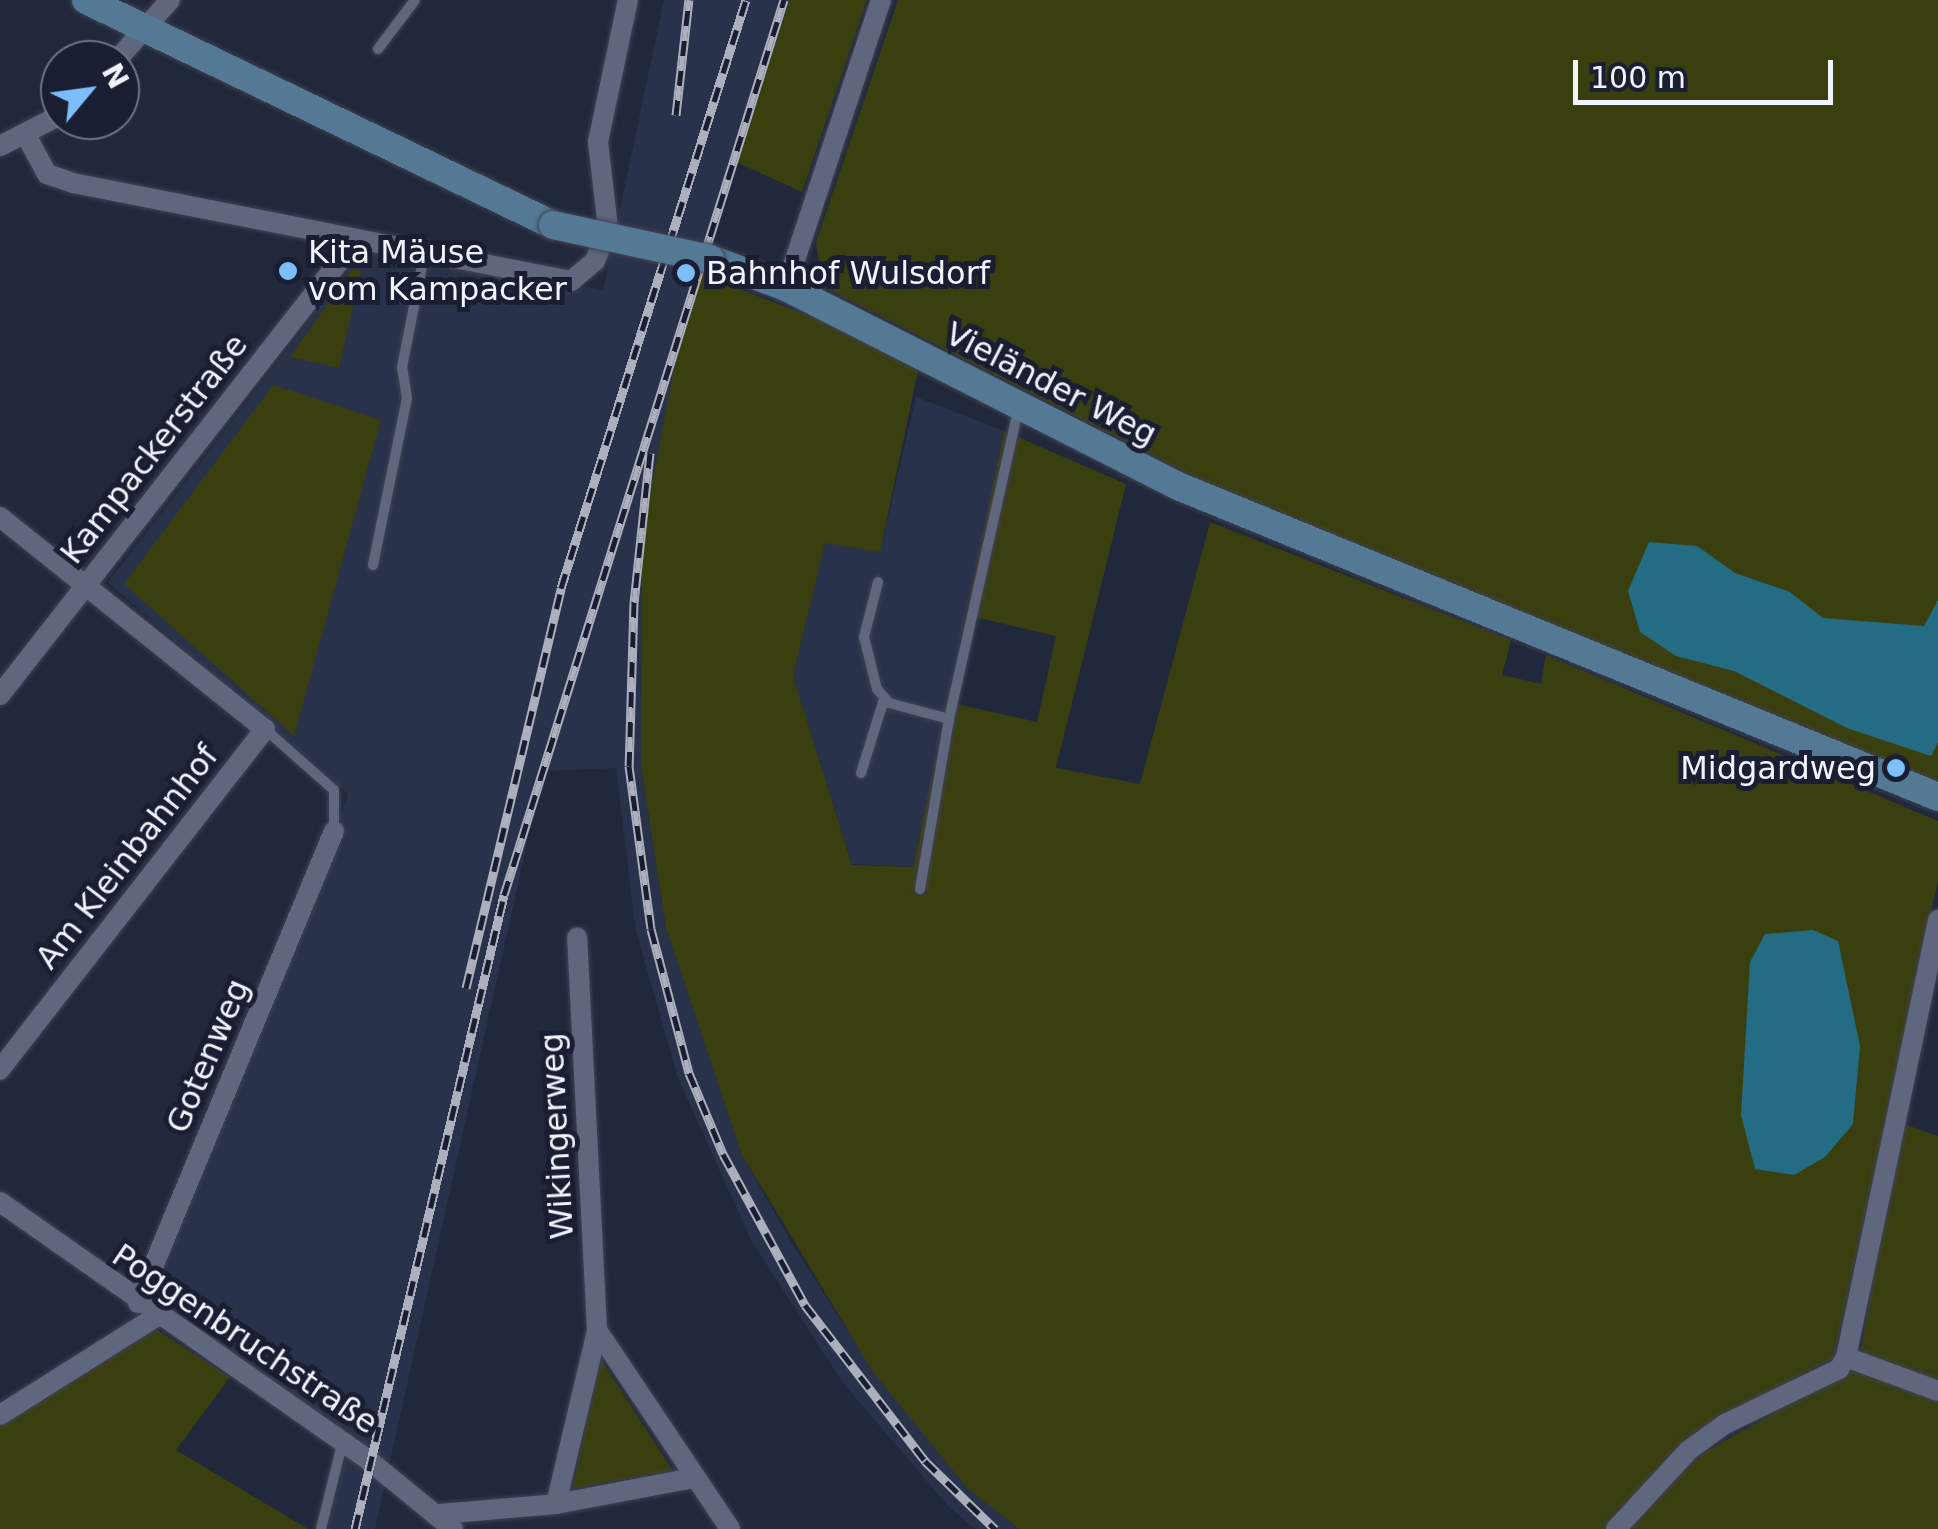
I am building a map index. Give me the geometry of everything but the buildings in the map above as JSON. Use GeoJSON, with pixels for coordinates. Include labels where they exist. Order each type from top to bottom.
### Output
{"type":"FeatureCollection","features":[{"type":"Feature","properties":{"kind":"street","name":"Vieländer Weg"},"geometry":{"type":"LineString","coordinates":[[86,0],[553,225],[710,259],[786,287],[1188,491],[1938,797]]}},
{"type":"Feature","properties":{"kind":"street"},"geometry":{"type":"LineString","coordinates":[[137,40],[170,0]]}},
{"type":"Feature","properties":{"kind":"street"},"geometry":{"type":"LineString","coordinates":[[27,137],[48,174],[73,183],[424,256],[571,281],[595,261],[608,228],[598,142],[628,0]]}},
{"type":"Feature","properties":{"kind":"street"},"geometry":{"type":"LineString","coordinates":[[786,287],[881,0]]}},
{"type":"Feature","properties":{"kind":"street"},"geometry":{"type":"LineString","coordinates":[[0,146],[40,128]]}},
{"type":"Feature","properties":{"kind":"street","name":"Kampackerstraße"},"geometry":{"type":"LineString","coordinates":[[0,695],[356,240]]}},
{"type":"Feature","properties":{"kind":"street"},"geometry":{"type":"LineString","coordinates":[[0,516],[265,729]]}},
{"type":"Feature","properties":{"kind":"street","name":"Am Kleinbahnhof"},"geometry":{"type":"LineString","coordinates":[[0,1070],[265,729]]}},
{"type":"Feature","properties":{"kind":"street","name":"Gotenweg"},"geometry":{"type":"LineString","coordinates":[[138,1303],[334,832]]}},
{"type":"Feature","properties":{"kind":"street"},"geometry":{"type":"LineString","coordinates":[[1616,1529],[1689,1450],[1724,1424],[1839,1369],[1846,1356],[1938,920]]}},
{"type":"Feature","properties":{"kind":"street","name":"Wikingerweg"},"geometry":{"type":"LineString","coordinates":[[556,1504],[597,1330],[577,938]]}},
{"type":"Feature","properties":{"kind":"street","name":"Poggenbruchstraße"},"geometry":{"type":"LineString","coordinates":[[0,1202],[446,1522]]}},
{"type":"Feature","properties":{"kind":"street"},"geometry":{"type":"LineString","coordinates":[[0,1414],[157,1316]]}},
{"type":"Feature","properties":{"kind":"street","name":"Wikingerweg"},"geometry":{"type":"LineString","coordinates":[[597,1330],[692,1478],[730,1529]]}},
{"type":"Feature","properties":{"kind":"street"},"geometry":{"type":"LineString","coordinates":[[1846,1356],[1938,1390]]}},
{"type":"Feature","properties":{"kind":"street"},"geometry":{"type":"LineString","coordinates":[[446,1522],[692,1478]]}},
{"type":"Feature","properties":{"kind":"lane"},"geometry":{"type":"LineString","coordinates":[[378,49],[415,0]]}},
{"type":"Feature","properties":{"kind":"lane"},"geometry":{"type":"LineString","coordinates":[[372,566],[407,398],[402,367],[424,256]]}},
{"type":"Feature","properties":{"kind":"lane"},"geometry":{"type":"LineString","coordinates":[[920,888],[949,719],[1019,405]]}},
{"type":"Feature","properties":{"kind":"lane"},"geometry":{"type":"LineString","coordinates":[[861,773],[884,699],[864,638],[878,582]]}},
{"type":"Feature","properties":{"kind":"lane"},"geometry":{"type":"LineString","coordinates":[[884,699],[949,719]]}},
{"type":"Feature","properties":{"kind":"lane"},"geometry":{"type":"LineString","coordinates":[[265,729],[334,790],[334,832]]}},
{"type":"Feature","properties":{"kind":"lane"},"geometry":{"type":"LineString","coordinates":[[321,1529],[342,1444]]}},
{"type":"Feature","properties":{"kind":"shaded area"},"geometry":{"type":"Polygon","coordinates":[[[664,0],[790,0],[701,262],[642,536],[641,766],[666,928],[741,1153],[791,1242],[874,1372],[967,1488],[1019,1529],[975,1529],[948,1506],[843,1383],[752,1242],[678,1078],[636,931],[616,768],[543,771],[375,1529],[327,1529],[350,1443],[150,1302],[290,963],[348,794],[108,582],[365,249],[603,290],[664,0]]]}},
{"type":"Feature","properties":{"kind":"shaded area"},"geometry":{"type":"Polygon","coordinates":[[[916,397],[1004,431],[913,867],[852,864],[793,676],[825,542],[880,551],[916,397]]]}},
{"type":"Feature","properties":{"kind":"shaded area"},"geometry":{"type":"Polygon","coordinates":[[[1649,542],[1697,546],[1735,573],[1790,592],[1823,618],[1924,626],[1938,600],[1938,743],[1931,756],[1847,728],[1734,671],[1676,656],[1640,632],[1628,591],[1649,542]]]}},
{"type":"Feature","properties":{"kind":"shaded area"},"geometry":{"type":"Polygon","coordinates":[[[1813,930],[1838,941],[1860,1046],[1853,1124],[1825,1157],[1794,1175],[1755,1169],[1741,1115],[1750,962],[1765,934],[1813,930]]]}},
{"type":"Feature","properties":{"kind":"green space"},"geometry":{"type":"Polygon","coordinates":[[[790,0],[867,0],[802,192],[736,162],[790,0]]]}},
{"type":"Feature","properties":{"kind":"green space"},"geometry":{"type":"Polygon","coordinates":[[[898,0],[1938,0],[1938,782],[1194,477],[822,286],[816,242],[898,0]]]}},
{"type":"Feature","properties":{"kind":"green space"},"geometry":{"type":"Polygon","coordinates":[[[352,269],[361,271],[339,368],[290,357],[352,269]]]}},
{"type":"Feature","properties":{"kind":"green space"},"geometry":{"type":"Polygon","coordinates":[[[700,274],[823,321],[918,370],[880,552],[825,543],[793,676],[852,865],[913,867],[947,702],[1037,722],[1056,636],[966,615],[1004,431],[1126,484],[1056,768],[1140,784],[1210,522],[1511,640],[1502,675],[1541,684],[1546,655],[1938,821],[1938,880],[1834,1358],[1723,1415],[1605,1529],[1019,1529],[967,1488],[873,1372],[741,1153],[666,928],[641,766],[642,536],[675,364],[700,274]]]}},
{"type":"Feature","properties":{"kind":"green space"},"geometry":{"type":"Polygon","coordinates":[[[273,385],[381,420],[294,736],[124,584],[273,385]]]}},
{"type":"Feature","properties":{"kind":"green space"},"geometry":{"type":"Polygon","coordinates":[[[1898,1122],[1938,1136],[1938,1529],[1626,1529],[1691,1460],[1859,1365],[1898,1122]]]}},
{"type":"Feature","properties":{"kind":"green space"},"geometry":{"type":"Polygon","coordinates":[[[151,1326],[230,1377],[176,1450],[308,1529],[0,1529],[0,1423],[151,1326]]]}},
{"type":"Feature","properties":{"kind":"green space"},"geometry":{"type":"Polygon","coordinates":[[[600,1358],[673,1471],[572,1489],[600,1358]]]}},
{"type":"Feature","properties":{"kind":"railway"},"geometry":{"type":"LineString","coordinates":[[676,115],[689,0]]}},
{"type":"Feature","properties":{"kind":"railway"},"geometry":{"type":"LineString","coordinates":[[466,988],[561,588],[746,0]]}},
{"type":"Feature","properties":{"kind":"railway"},"geometry":{"type":"LineString","coordinates":[[355,1529],[504,895],[784,0]]}},
{"type":"Feature","properties":{"kind":"railway"},"geometry":{"type":"LineString","coordinates":[[650,453],[634,602],[629,766],[651,929],[689,1073],[723,1154],[805,1305],[925,1461],[995,1529]]}},
{"type":"Feature","properties":{"kind":"place","name":"Kita Mäuse vom Kampacker"},"geometry":{"type":"Point","coordinates":[288,271]}},
{"type":"Feature","properties":{"kind":"place","name":"Bahnhof Wulsdorf"},"geometry":{"type":"Point","coordinates":[686,273]}},
{"type":"Feature","properties":{"kind":"place","name":"Midgardweg"},"geometry":{"type":"Point","coordinates":[1896,768]}}]}
